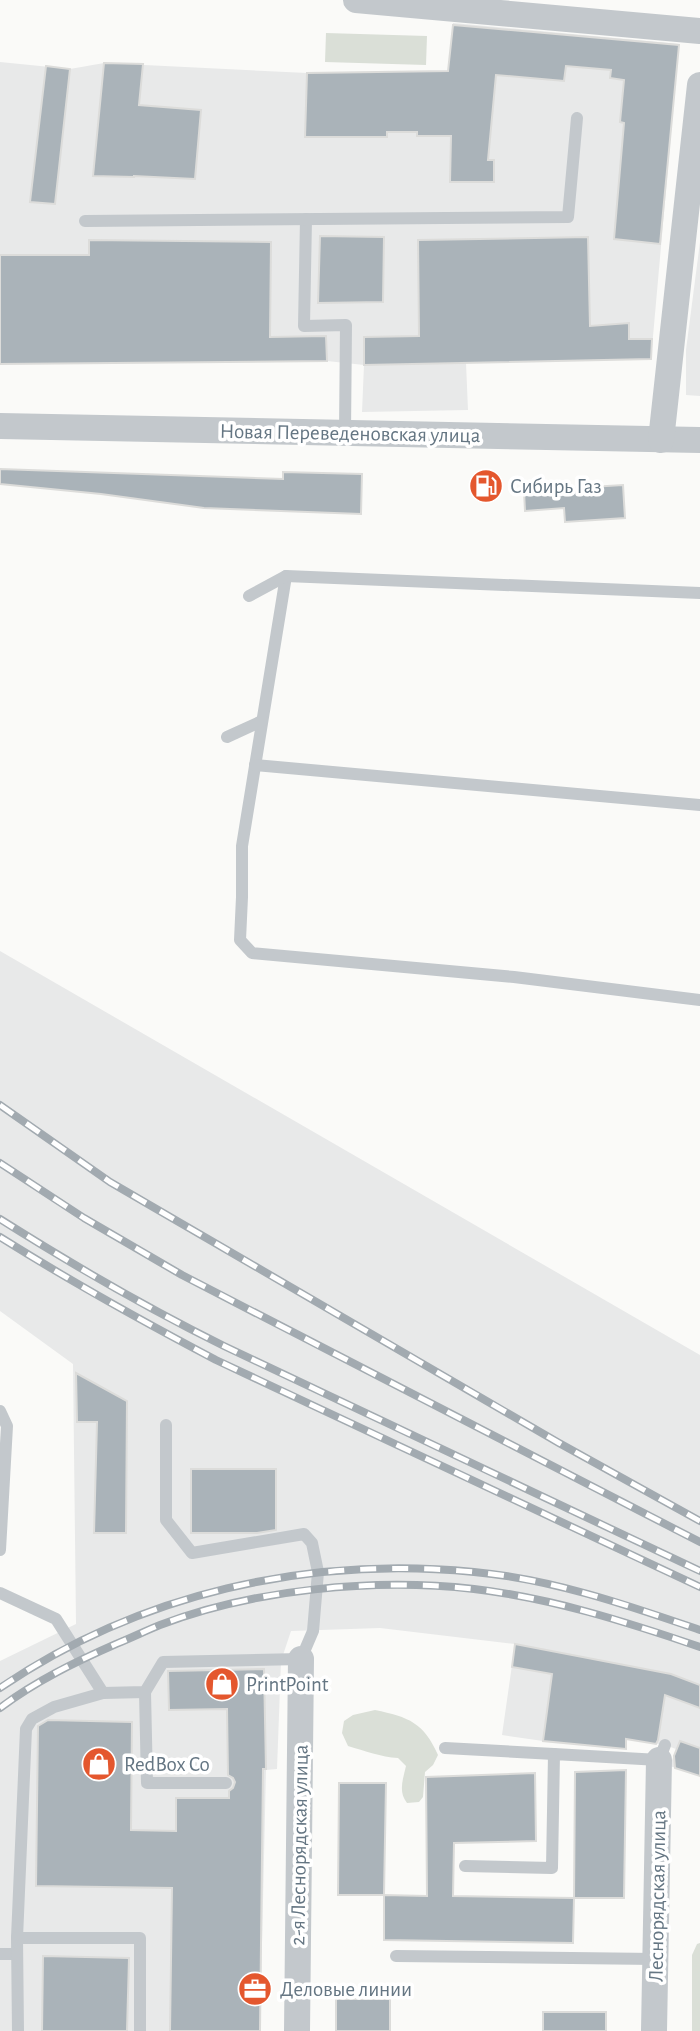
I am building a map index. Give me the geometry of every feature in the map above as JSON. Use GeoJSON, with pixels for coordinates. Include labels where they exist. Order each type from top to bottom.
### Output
{"type":"FeatureCollection","features":[{"type":"Feature","properties":{"kind":"street"},"geometry":{"type":"LineString","coordinates":[[356,0],[700,31]]}},
{"type":"Feature","properties":{"kind":"street"},"geometry":{"type":"LineString","coordinates":[[661,440],[695,184],[700,85]]}},
{"type":"Feature","properties":{"kind":"street","name":"Новая Переведеновская улица"},"geometry":{"type":"LineString","coordinates":[[0,426],[700,440]]}},
{"type":"Feature","properties":{"kind":"street","name":"2-я Леснорядская улица"},"geometry":{"type":"LineString","coordinates":[[297,2031],[301,1659]]}},
{"type":"Feature","properties":{"kind":"street","name":"Леснорядская улица"},"geometry":{"type":"LineString","coordinates":[[654,2031],[662,1753]]}},
{"type":"Feature","properties":{"kind":"lane"},"geometry":{"type":"LineString","coordinates":[[85,221],[568,217],[578,118]]}},
{"type":"Feature","properties":{"kind":"lane"},"geometry":{"type":"LineString","coordinates":[[306,219],[304,326],[346,325],[345,433]]}},
{"type":"Feature","properties":{"kind":"lane"},"geometry":{"type":"LineString","coordinates":[[249,596],[286,576],[700,593]]}},
{"type":"Feature","properties":{"kind":"lane"},"geometry":{"type":"LineString","coordinates":[[286,576],[242,846],[238,897],[240,940],[252,953],[514,977],[700,1000]]}},
{"type":"Feature","properties":{"kind":"lane"},"geometry":{"type":"LineString","coordinates":[[227,737],[262,721]]}},
{"type":"Feature","properties":{"kind":"lane"},"geometry":{"type":"LineString","coordinates":[[255,765],[700,805]]}},
{"type":"Feature","properties":{"kind":"lane"},"geometry":{"type":"LineString","coordinates":[[0,1411],[7,1426],[0,1550]]}},
{"type":"Feature","properties":{"kind":"lane"},"geometry":{"type":"LineString","coordinates":[[166,1425],[166,1520],[192,1553],[304,1534],[312,1543],[318,1572],[313,1631],[301,1659],[163,1662],[145,1692],[147,1783],[226,1783]]}},
{"type":"Feature","properties":{"kind":"lane"},"geometry":{"type":"LineString","coordinates":[[0,1594],[56,1619],[103,1693]]}},
{"type":"Feature","properties":{"kind":"lane"},"geometry":{"type":"LineString","coordinates":[[18,2031],[17,1938],[26,1729],[32,1719],[54,1707],[103,1693],[145,1692]]}},
{"type":"Feature","properties":{"kind":"lane"},"geometry":{"type":"LineString","coordinates":[[445,1748],[554,1754],[662,1753]]}},
{"type":"Feature","properties":{"kind":"lane"},"geometry":{"type":"LineString","coordinates":[[466,1866],[552,1868],[554,1754]]}},
{"type":"Feature","properties":{"kind":"lane"},"geometry":{"type":"LineString","coordinates":[[17,1938],[140,1938],[140,2031]]}},
{"type":"Feature","properties":{"kind":"lane"},"geometry":{"type":"LineString","coordinates":[[0,1954],[17,1954]]}},
{"type":"Feature","properties":{"kind":"lane"},"geometry":{"type":"LineString","coordinates":[[396,1956],[656,1959]]}},
{"type":"Feature","properties":{"kind":"shaded area"},"geometry":{"type":"Polygon","coordinates":[[[453,23],[679,44],[651,359],[466,363],[468,410],[362,412],[364,365],[327,361],[0,364],[0,62],[70,69],[104,63],[307,73],[448,71],[453,23]]]}},
{"type":"Feature","properties":{"kind":"shaded area"},"geometry":{"type":"Polygon","coordinates":[[[326,33],[427,36],[426,65],[325,62],[326,33]]]}},
{"type":"Feature","properties":{"kind":"shaded area"},"geometry":{"type":"Polygon","coordinates":[[[700,242],[700,396],[686,395],[686,350],[700,242]]]}},
{"type":"Feature","properties":{"kind":"shaded area"},"geometry":{"type":"Polygon","coordinates":[[[0,951],[700,1355],[700,1776],[670,1766],[676,1749],[665,1745],[623,1738],[620,1749],[502,1735],[515,1644],[380,1628],[291,1631],[281,1661],[277,1769],[266,1770],[260,2031],[0,2031],[0,1661],[76,1624],[73,1364],[0,1311],[0,951]]]}},
{"type":"Feature","properties":{"kind":"shaded area"},"geometry":{"type":"Polygon","coordinates":[[[375,1710],[397,1715],[414,1723],[433,1744],[438,1755],[433,1765],[425,1772],[423,1797],[419,1802],[407,1803],[404,1799],[402,1785],[406,1766],[398,1758],[348,1746],[342,1733],[344,1721],[353,1715],[375,1710]]]}},
{"type":"Feature","properties":{"kind":"shaded area"},"geometry":{"type":"Polygon","coordinates":[[[700,1943],[700,2031],[692,2031],[692,1955],[700,1943]]]}},
{"type":"Feature","properties":{"kind":"building"},"geometry":{"type":"Polygon","coordinates":[[[453,25],[679,45],[660,244],[614,239],[624,123],[620,122],[624,80],[610,78],[611,70],[566,66],[564,81],[496,75],[488,160],[494,160],[494,182],[450,182],[451,136],[417,136],[417,132],[387,132],[387,137],[305,137],[307,73],[448,71],[453,25]]]}},
{"type":"Feature","properties":{"kind":"building"},"geometry":{"type":"Polygon","coordinates":[[[104,63],[143,64],[139,105],[201,110],[195,179],[93,176],[104,63]]]}},
{"type":"Feature","properties":{"kind":"building"},"geometry":{"type":"Polygon","coordinates":[[[46,66],[70,69],[55,204],[30,202],[46,66]]]}},
{"type":"Feature","properties":{"kind":"building"},"geometry":{"type":"Polygon","coordinates":[[[320,236],[384,237],[383,302],[318,303],[320,236]]]}},
{"type":"Feature","properties":{"kind":"building"},"geometry":{"type":"Polygon","coordinates":[[[588,237],[590,326],[629,323],[629,339],[652,339],[651,359],[364,365],[364,337],[419,336],[418,240],[588,237]]]}},
{"type":"Feature","properties":{"kind":"building"},"geometry":{"type":"Polygon","coordinates":[[[89,240],[271,242],[270,337],[326,336],[327,361],[0,364],[0,255],[89,255],[89,240]]]}},
{"type":"Feature","properties":{"kind":"building"},"geometry":{"type":"Polygon","coordinates":[[[0,469],[283,479],[283,472],[362,474],[361,514],[204,508],[0,484],[0,469]]]}},
{"type":"Feature","properties":{"kind":"building"},"geometry":{"type":"Polygon","coordinates":[[[623,485],[625,518],[565,522],[564,508],[525,511],[524,491],[623,485]]]}},
{"type":"Feature","properties":{"kind":"building"},"geometry":{"type":"Polygon","coordinates":[[[76,1373],[127,1401],[126,1533],[94,1533],[97,1422],[77,1422],[76,1373]]]}},
{"type":"Feature","properties":{"kind":"building"},"geometry":{"type":"Polygon","coordinates":[[[191,1469],[276,1469],[276,1530],[257,1533],[191,1533],[191,1469]]]}},
{"type":"Feature","properties":{"kind":"building"},"geometry":{"type":"Polygon","coordinates":[[[515,1644],[671,1674],[700,1685],[700,1708],[665,1695],[656,1744],[626,1739],[626,1749],[543,1741],[552,1674],[512,1667],[515,1644]]]}},
{"type":"Feature","properties":{"kind":"building"},"geometry":{"type":"Polygon","coordinates":[[[264,1669],[266,1769],[263,1769],[260,2031],[170,2031],[172,1888],[36,1886],[38,1726],[48,1720],[132,1722],[131,1830],[176,1831],[176,1798],[229,1798],[229,1791],[235,1782],[228,1775],[227,1709],[169,1710],[168,1671],[264,1669]]]}},
{"type":"Feature","properties":{"kind":"building"},"geometry":{"type":"Polygon","coordinates":[[[680,1741],[700,1748],[700,1776],[675,1768],[674,1756],[680,1741]]]}},
{"type":"Feature","properties":{"kind":"building"},"geometry":{"type":"Polygon","coordinates":[[[626,1770],[624,1898],[574,1898],[575,1772],[626,1770]]]}},
{"type":"Feature","properties":{"kind":"building"},"geometry":{"type":"Polygon","coordinates":[[[535,1773],[536,1841],[454,1843],[453,1896],[574,1898],[573,1943],[384,1940],[384,1895],[427,1896],[426,1777],[535,1773]]]}},
{"type":"Feature","properties":{"kind":"building"},"geometry":{"type":"Polygon","coordinates":[[[339,1783],[386,1783],[384,1895],[338,1895],[339,1783]]]}},
{"type":"Feature","properties":{"kind":"building"},"geometry":{"type":"Polygon","coordinates":[[[43,1956],[129,1958],[127,2031],[42,2031],[43,1956]]]}},
{"type":"Feature","properties":{"kind":"building"},"geometry":{"type":"Polygon","coordinates":[[[336,1999],[390,1999],[390,2031],[336,2031],[336,1999]]]}},
{"type":"Feature","properties":{"kind":"building"},"geometry":{"type":"Polygon","coordinates":[[[543,2012],[606,2012],[606,2031],[543,2031],[543,2012]]]}},
{"type":"Feature","properties":{"kind":"railway"},"geometry":{"type":"LineString","coordinates":[[0,1105],[110,1182],[559,1443],[700,1521]]}},
{"type":"Feature","properties":{"kind":"railway"},"geometry":{"type":"LineString","coordinates":[[0,1163],[84,1218],[182,1275],[700,1542]]}},
{"type":"Feature","properties":{"kind":"railway"},"geometry":{"type":"LineString","coordinates":[[0,1219],[110,1285],[224,1346],[700,1571]]}},
{"type":"Feature","properties":{"kind":"railway"},"geometry":{"type":"LineString","coordinates":[[0,1237],[106,1300],[216,1360],[700,1587]]}},
{"type":"Feature","properties":{"kind":"railway"},"geometry":{"type":"LineString","coordinates":[[0,1688],[54,1655],[167,1605],[227,1588],[349,1570],[411,1568],[503,1575],[589,1594],[700,1630]]}},
{"type":"Feature","properties":{"kind":"railway"},"geometry":{"type":"LineString","coordinates":[[0,1708],[56,1673],[160,1625],[235,1603],[315,1589],[396,1585],[503,1593],[588,1612],[700,1647]]}},
{"type":"Feature","properties":{"kind":"place","name":"Сибирь Газ"},"geometry":{"type":"Point","coordinates":[486,486]}},
{"type":"Feature","properties":{"kind":"place","name":"PrintPoint"},"geometry":{"type":"Point","coordinates":[222,1684]}},
{"type":"Feature","properties":{"kind":"place","name":"RedBox Co"},"geometry":{"type":"Point","coordinates":[99,1764]}},
{"type":"Feature","properties":{"kind":"place","name":"Деловые линии"},"geometry":{"type":"Point","coordinates":[255,1989]}}]}
